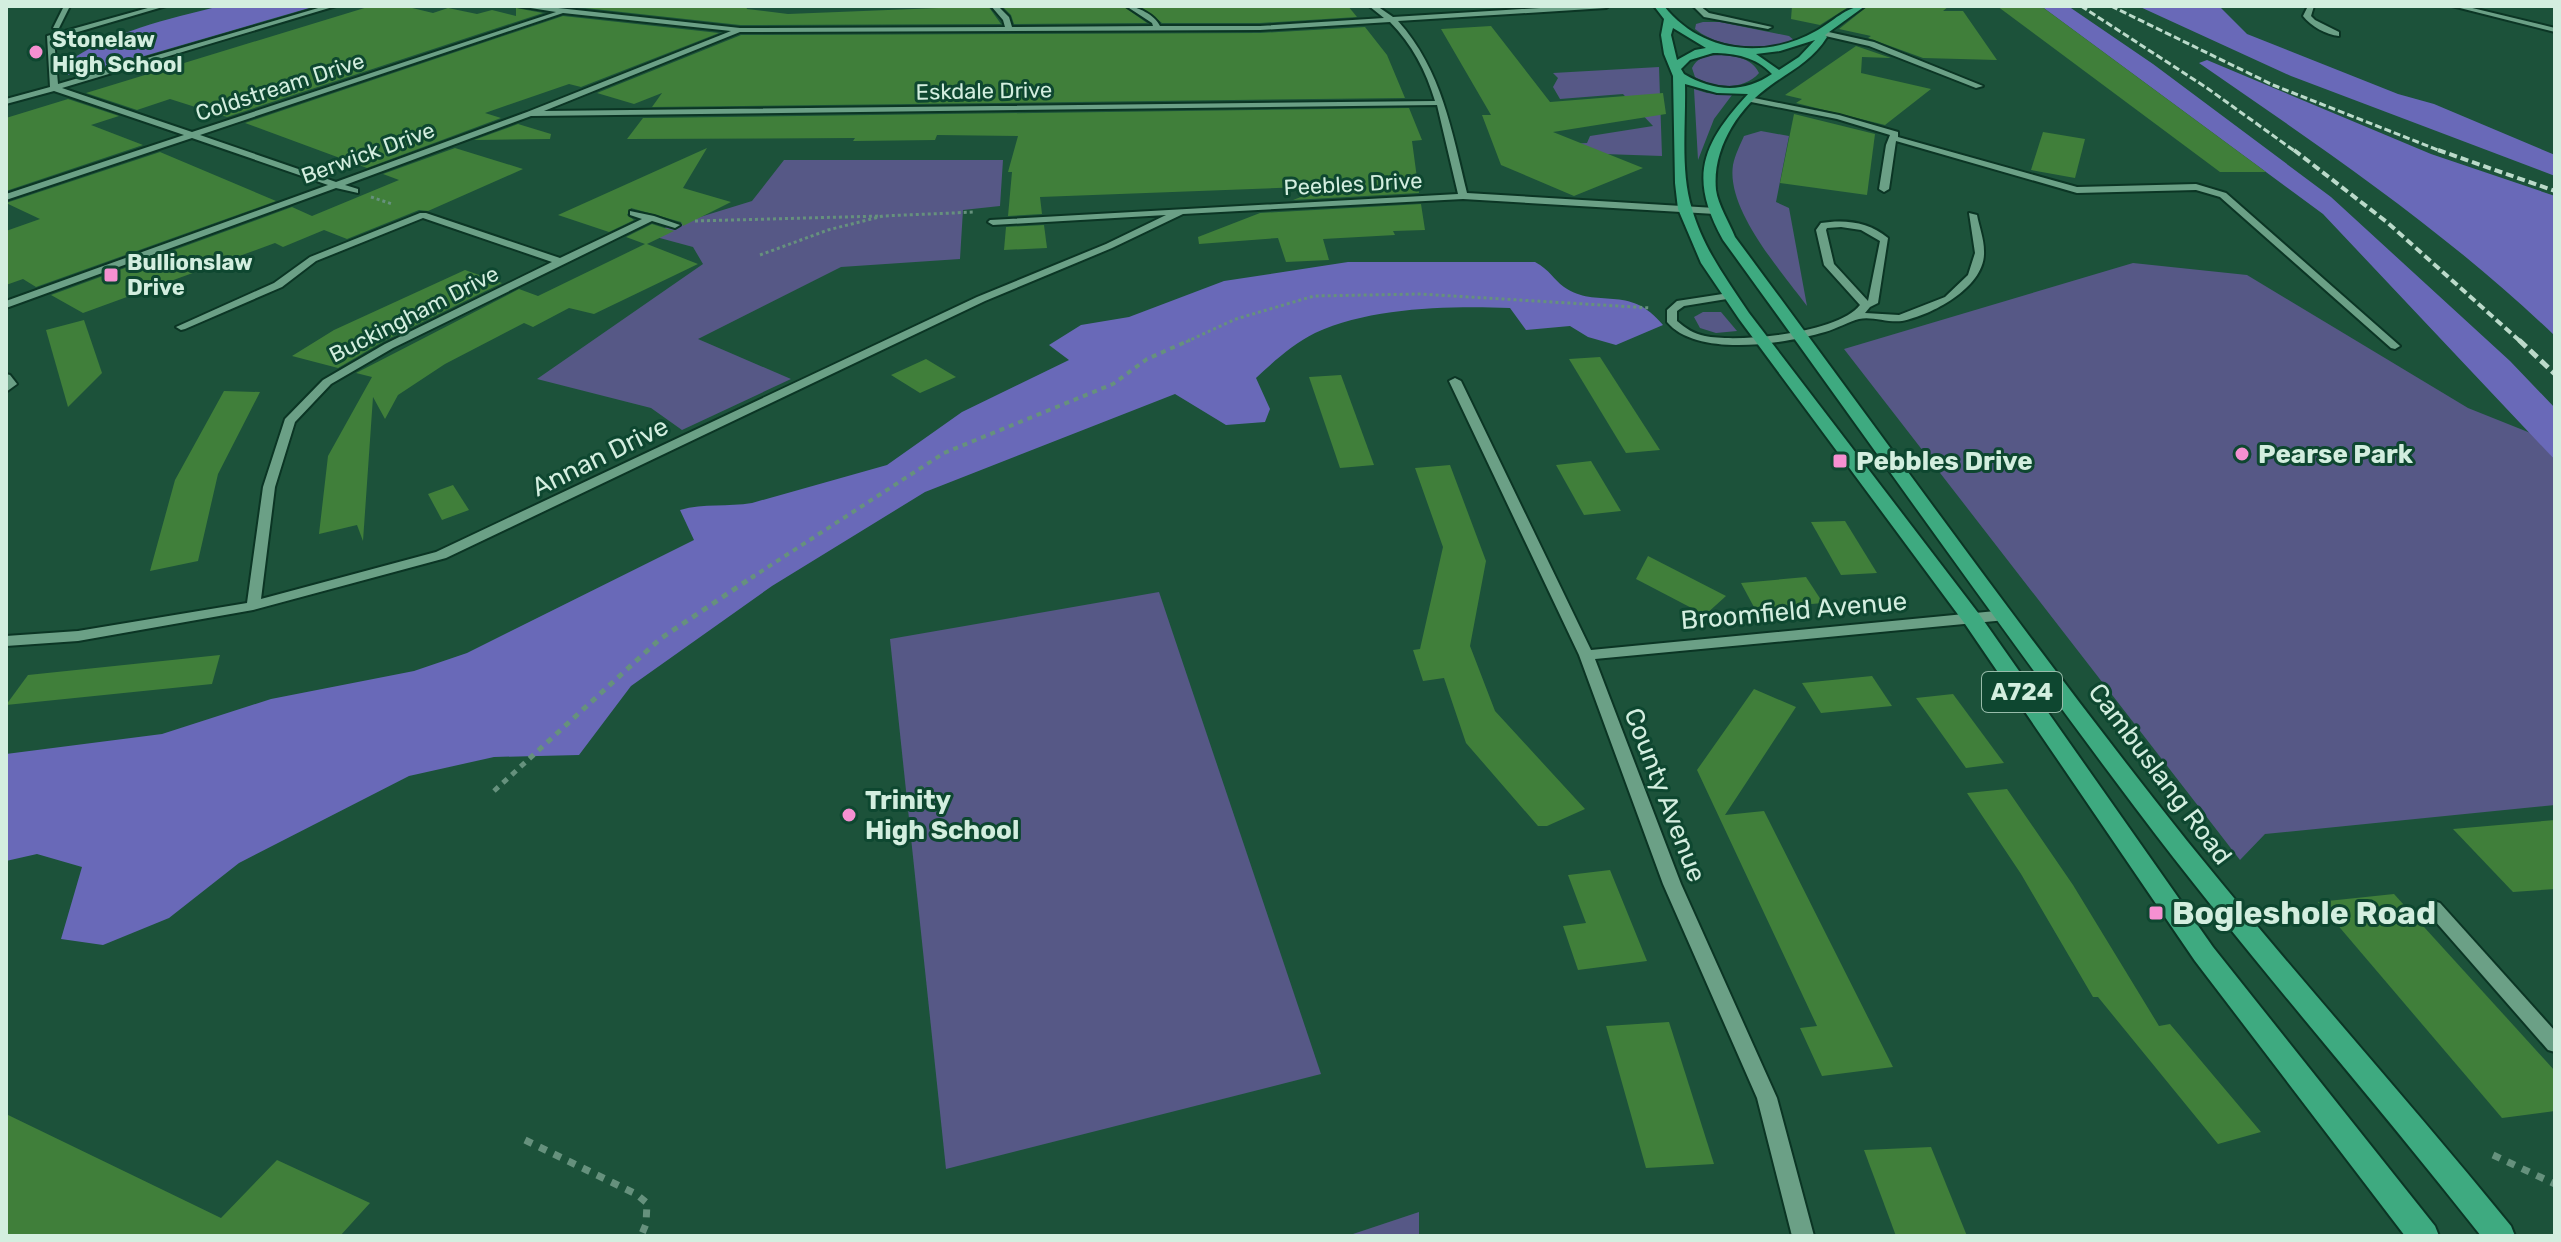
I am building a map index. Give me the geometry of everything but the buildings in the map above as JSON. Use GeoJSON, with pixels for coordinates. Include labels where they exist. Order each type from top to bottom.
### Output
{"type":"FeatureCollection","features":[{"type":"Feature","properties":{"kind":"main road"},"geometry":{"type":"LineString","coordinates":[[1659,6],[1669,20],[1690,38],[1758,59],[1778,75]]}},
{"type":"Feature","properties":{"kind":"main road"},"geometry":{"type":"LineString","coordinates":[[1678,72],[1682,60],[1695,53],[1785,48],[1824,33],[1860,6]]}},
{"type":"Feature","properties":{"kind":"main road"},"geometry":{"type":"LineString","coordinates":[[1669,20],[1666,35],[1669,54],[1678,72],[1706,89],[1754,94],[1816,48],[1824,33]]}},
{"type":"Feature","properties":{"kind":"main road","name":"A724"},"geometry":{"type":"LineString","coordinates":[[1678,72],[1681,183],[1685,209],[1703,255],[1729,296],[1972,619],[2204,954],[2424,1236]]}},
{"type":"Feature","properties":{"kind":"main road","name":"A724"},"geometry":{"type":"LineString","coordinates":[[1715,211],[1708,181],[1710,157],[1718,137],[1754,94]]}},
{"type":"Feature","properties":{"kind":"main road","name":"Cambuslang Road"},"geometry":{"type":"LineString","coordinates":[[1715,211],[1744,262],[2145,804],[2245,931],[2420,1136],[2500,1236]]}},
{"type":"Feature","properties":{"kind":"street"},"geometry":{"type":"LineString","coordinates":[[56,26],[67,6]]}},
{"type":"Feature","properties":{"kind":"street"},"geometry":{"type":"LineString","coordinates":[[123,17],[134,6]]}},
{"type":"Feature","properties":{"kind":"street"},"geometry":{"type":"LineString","coordinates":[[54,88],[50,38],[163,6]]}},
{"type":"Feature","properties":{"kind":"street"},"geometry":{"type":"LineString","coordinates":[[6,102],[333,6]]}},
{"type":"Feature","properties":{"kind":"street"},"geometry":{"type":"LineString","coordinates":[[521,6],[740,30],[1260,28],[1606,6]]}},
{"type":"Feature","properties":{"kind":"street","name":"Coldstream Drive"},"geometry":{"type":"LineString","coordinates":[[6,197],[579,6]]}},
{"type":"Feature","properties":{"kind":"street"},"geometry":{"type":"LineString","coordinates":[[994,6],[1006,19],[1009,28]]}},
{"type":"Feature","properties":{"kind":"street"},"geometry":{"type":"LineString","coordinates":[[1129,6],[1155,22],[1157,29]]}},
{"type":"Feature","properties":{"kind":"street"},"geometry":{"type":"LineString","coordinates":[[1372,6],[1395,19],[1431,72],[1463,196]]}},
{"type":"Feature","properties":{"kind":"street"},"geometry":{"type":"LineString","coordinates":[[1696,6],[1707,15],[1768,27]]}},
{"type":"Feature","properties":{"kind":"street"},"geometry":{"type":"LineString","coordinates":[[2311,6],[2307,16],[2312,22],[2336,34]]}},
{"type":"Feature","properties":{"kind":"street"},"geometry":{"type":"LineString","coordinates":[[2455,6],[2555,30]]}},
{"type":"Feature","properties":{"kind":"street"},"geometry":{"type":"LineString","coordinates":[[2488,6],[2555,22]]}},
{"type":"Feature","properties":{"kind":"street","name":"Berwick Drive"},"geometry":{"type":"LineString","coordinates":[[6,305],[530,114],[740,30]]}},
{"type":"Feature","properties":{"kind":"street"},"geometry":{"type":"LineString","coordinates":[[1824,33],[1871,44],[1979,86]]}},
{"type":"Feature","properties":{"kind":"street"},"geometry":{"type":"LineString","coordinates":[[54,88],[355,191]]}},
{"type":"Feature","properties":{"kind":"street"},"geometry":{"type":"LineString","coordinates":[[1754,94],[1895,134],[1884,189]]}},
{"type":"Feature","properties":{"kind":"street","name":"Eskdale Drive"},"geometry":{"type":"LineString","coordinates":[[530,114],[1439,103]]}},
{"type":"Feature","properties":{"kind":"street"},"geometry":{"type":"LineString","coordinates":[[1893,138],[2077,190],[2196,187],[2223,195],[2395,346]]}},
{"type":"Feature","properties":{"kind":"street","name":"Peebles Drive"},"geometry":{"type":"LineString","coordinates":[[993,222],[1463,196],[1715,211]]}},
{"type":"Feature","properties":{"kind":"street","name":"Annan Drive"},"geometry":{"type":"LineString","coordinates":[[6,641],[78,636],[253,606],[441,555],[981,299],[1109,246],[1182,211]]}},
{"type":"Feature","properties":{"kind":"street"},"geometry":{"type":"LineString","coordinates":[[633,213],[675,225]]}},
{"type":"Feature","properties":{"kind":"street"},"geometry":{"type":"LineString","coordinates":[[181,327],[278,285],[298,267],[313,259],[423,215],[561,262]]}},
{"type":"Feature","properties":{"kind":"street"},"geometry":{"type":"LineString","coordinates":[[1729,296],[1681,303],[1672,310],[1672,322],[1681,332],[1707,339],[1798,335],[1841,325],[1863,310],[1873,303],[1885,240],[1874,230],[1837,224],[1824,225],[1821,230],[1829,265],[1863,310],[1900,318],[1949,299],[1973,276],[1980,253],[1972,215]]}},
{"type":"Feature","properties":{"kind":"street","name":"Buckingham Drive"},"geometry":{"type":"LineString","coordinates":[[253,606],[269,487],[289,421],[327,382],[389,346],[651,218]]}},
{"type":"Feature","properties":{"kind":"street"},"geometry":{"type":"LineString","coordinates":[[6,377],[11,384],[6,389]]}},
{"type":"Feature","properties":{"kind":"street","name":"County Avenue"},"geometry":{"type":"LineString","coordinates":[[1455,381],[1586,655],[1672,884],[1767,1098],[1803,1236]]}},
{"type":"Feature","properties":{"kind":"street","name":"Broomfield Avenue"},"geometry":{"type":"LineString","coordinates":[[1586,655],[2006,615]]}},
{"type":"Feature","properties":{"kind":"street"},"geometry":{"type":"LineString","coordinates":[[2434,908],[2555,1044]]}},
{"type":"Feature","properties":{"kind":"path"},"geometry":{"type":"LineString","coordinates":[[703,220],[977,212],[993,222]]}},
{"type":"Feature","properties":{"kind":"path"},"geometry":{"type":"LineString","coordinates":[[760,255],[828,230],[883,216]]}},
{"type":"Feature","properties":{"kind":"path"},"geometry":{"type":"LineString","coordinates":[[494,791],[660,639],[861,505],[944,453],[1113,384],[1147,359],[1236,319],[1314,296],[1330,295],[1420,294],[1672,310]]}},
{"type":"Feature","properties":{"kind":"path"},"geometry":{"type":"LineString","coordinates":[[525,1140],[636,1194],[647,1203],[646,1224],[641,1236]]}},
{"type":"Feature","properties":{"kind":"path"},"geometry":{"type":"LineString","coordinates":[[2493,1155],[2555,1184]]}},
{"type":"Feature","properties":{"kind":"shaded area"},"geometry":{"type":"Polygon","coordinates":[[[220,6],[316,6],[79,75],[68,75],[66,63],[101,43],[140,28],[220,6]]]}},
{"type":"Feature","properties":{"kind":"shaded area"},"geometry":{"type":"Polygon","coordinates":[[[2041,6],[2068,6],[2153,64],[2331,197],[2510,361],[2555,408],[2555,460],[2323,214],[2041,6]]]}},
{"type":"Feature","properties":{"kind":"shaded area"},"geometry":{"type":"Polygon","coordinates":[[[2138,6],[2220,7],[2247,34],[2398,94],[2434,104],[2555,155],[2555,176],[2291,76],[2138,6]]]}},
{"type":"Feature","properties":{"kind":"shaded area"},"geometry":{"type":"Polygon","coordinates":[[[1720,22],[1789,36],[1795,41],[1757,47],[1730,44],[1705,36],[1695,29],[1696,24],[1720,22]]]}},
{"type":"Feature","properties":{"kind":"shaded area"},"geometry":{"type":"Polygon","coordinates":[[[1715,55],[1746,60],[1759,73],[1745,83],[1728,86],[1711,84],[1695,77],[1692,68],[1696,62],[1715,55]]]}},
{"type":"Feature","properties":{"kind":"shaded area"},"geometry":{"type":"Polygon","coordinates":[[[2207,60],[2431,154],[2555,196],[2555,336],[2427,226],[2199,63],[2207,60]]]}},
{"type":"Feature","properties":{"kind":"shaded area"},"geometry":{"type":"Polygon","coordinates":[[[1659,67],[1662,156],[1517,151],[1515,147],[1587,143],[1590,136],[1653,126],[1623,94],[1560,99],[1553,87],[1558,78],[1553,73],[1659,67]]]}},
{"type":"Feature","properties":{"kind":"shaded area"},"geometry":{"type":"Polygon","coordinates":[[[1694,89],[1732,95],[1714,119],[1698,160],[1694,89]]]}},
{"type":"Feature","properties":{"kind":"shaded area"},"geometry":{"type":"Polygon","coordinates":[[[1761,131],[1789,136],[1776,202],[1789,208],[1807,306],[1758,240],[1738,201],[1733,183],[1733,165],[1744,136],[1761,131]]]}},
{"type":"Feature","properties":{"kind":"shaded area"},"geometry":{"type":"Polygon","coordinates":[[[784,160],[1003,160],[1000,206],[963,210],[960,259],[841,267],[698,339],[791,379],[682,430],[651,408],[537,379],[703,264],[693,247],[645,234],[752,201],[784,160]]]}},
{"type":"Feature","properties":{"kind":"shaded area"},"geometry":{"type":"Polygon","coordinates":[[[1348,262],[1535,262],[1576,294],[1638,305],[1663,325],[1616,345],[1588,337],[1570,326],[1526,330],[1510,308],[1411,310],[1337,324],[1291,348],[1256,378],[1270,409],[1265,422],[1226,425],[1175,394],[925,492],[772,586],[631,686],[579,755],[494,757],[409,776],[239,863],[169,918],[103,945],[61,939],[82,867],[37,854],[6,861],[6,754],[162,734],[271,699],[414,671],[467,653],[694,540],[680,510],[752,503],[887,465],[962,412],[1069,360],[1049,345],[1081,325],[1129,317],[1224,281],[1348,262]]]}},
{"type":"Feature","properties":{"kind":"shaded area"},"geometry":{"type":"Polygon","coordinates":[[[2133,263],[2247,275],[2468,408],[2533,434],[2555,460],[2555,805],[2265,834],[2240,860],[1844,349],[2133,263]]]}},
{"type":"Feature","properties":{"kind":"shaded area"},"geometry":{"type":"Polygon","coordinates":[[[1703,312],[1721,312],[1737,331],[1716,333],[1700,328],[1694,317],[1703,312]]]}},
{"type":"Feature","properties":{"kind":"shaded area"},"geometry":{"type":"Polygon","coordinates":[[[1159,592],[1321,1074],[946,1169],[890,639],[1159,592]]]}},
{"type":"Feature","properties":{"kind":"shaded area"},"geometry":{"type":"Polygon","coordinates":[[[1419,1212],[1419,1236],[1347,1236],[1419,1212]]]}},
{"type":"Feature","properties":{"kind":"railway"},"geometry":{"type":"LineString","coordinates":[[2081,6],[2207,88],[2296,152]]}},
{"type":"Feature","properties":{"kind":"railway"},"geometry":{"type":"LineString","coordinates":[[2111,6],[2273,85],[2443,152]]}},
{"type":"Feature","properties":{"kind":"railway"},"geometry":{"type":"LineString","coordinates":[[2294,150],[2388,223],[2521,342]]}},
{"type":"Feature","properties":{"kind":"railway"},"geometry":{"type":"LineString","coordinates":[[2438,150],[2555,191]]}},
{"type":"Feature","properties":{"kind":"railway"},"geometry":{"type":"LineString","coordinates":[[2519,340],[2555,374]]}},
{"type":"Feature","properties":{"kind":"place","name":"Stonelaw High School"},"geometry":{"type":"Point","coordinates":[36,52]}},
{"type":"Feature","properties":{"kind":"place","name":"Bullionslaw Drive"},"geometry":{"type":"Point","coordinates":[111,275]}},
{"type":"Feature","properties":{"kind":"place","name":"Pearse Park"},"geometry":{"type":"Point","coordinates":[2242,454]}},
{"type":"Feature","properties":{"kind":"place","name":"Pebbles Drive"},"geometry":{"type":"Point","coordinates":[1840,461]}},
{"type":"Feature","properties":{"kind":"place","name":"Trinity High School"},"geometry":{"type":"Point","coordinates":[849,815]}},
{"type":"Feature","properties":{"kind":"place","name":"Bogleshole Road"},"geometry":{"type":"Point","coordinates":[2156,913]}}]}
